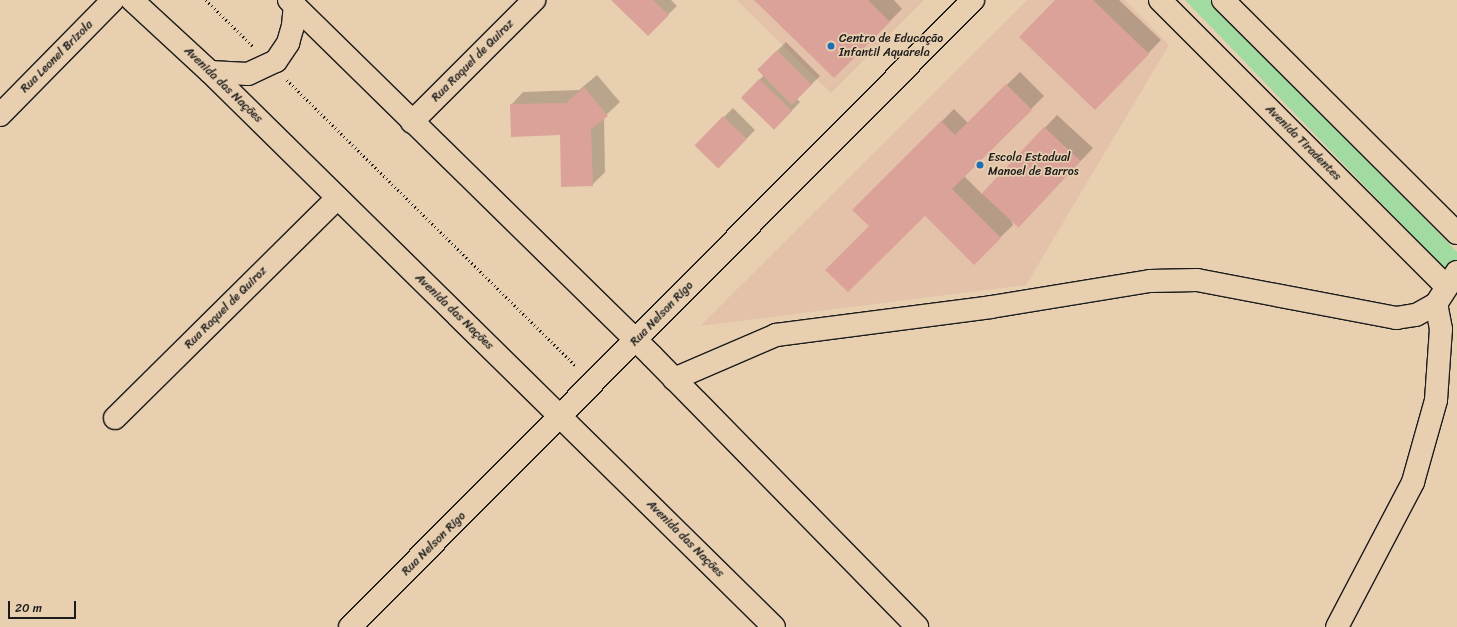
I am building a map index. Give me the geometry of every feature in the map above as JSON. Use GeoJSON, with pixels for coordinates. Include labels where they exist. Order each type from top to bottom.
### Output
{"type":"FeatureCollection","features":[{"type":"Feature","properties":{"kind":"street","name":"Rua Leonel Brizola"},"geometry":{"type":"LineString","coordinates":[[0,115],[113,0]]}},
{"type":"Feature","properties":{"kind":"street","name":"Avenida das Nações"},"geometry":{"type":"LineString","coordinates":[[132,0],[210,72],[774,627]]}},
{"type":"Feature","properties":{"kind":"street","name":"Rua Raquel de Quiroz"},"geometry":{"type":"LineString","coordinates":[[412,122],[534,0]]}},
{"type":"Feature","properties":{"kind":"street","name":"Rua Nelson Rigo"},"geometry":{"type":"LineString","coordinates":[[350,627],[562,417],[973,0]]}},
{"type":"Feature","properties":{"kind":"street","name":"Avenida Tiradentes"},"geometry":{"type":"LineString","coordinates":[[1160,0],[1446,287]]}},
{"type":"Feature","properties":{"kind":"street"},"geometry":{"type":"LineString","coordinates":[[1223,0],[1457,233]]}},
{"type":"Feature","properties":{"kind":"street"},"geometry":{"type":"LineString","coordinates":[[210,72],[248,74],[276,61],[288,43],[293,26],[292,3]]}},
{"type":"Feature","properties":{"kind":"street"},"geometry":{"type":"LineString","coordinates":[[292,3],[636,341],[917,627]]}},
{"type":"Feature","properties":{"kind":"street","name":"Rua Raquel de Quiroz"},"geometry":{"type":"LineString","coordinates":[[115,418],[337,198]]}},
{"type":"Feature","properties":{"kind":"street"},"geometry":{"type":"LineString","coordinates":[[674,379],[776,335],[991,307],[1150,281],[1197,280],[1396,318],[1416,315],[1446,287]]}},
{"type":"Feature","properties":{"kind":"street"},"geometry":{"type":"LineString","coordinates":[[1337,627],[1413,482],[1436,400],[1441,329],[1446,287]]}},
{"type":"Feature","properties":{"kind":"path"},"geometry":{"type":"LineString","coordinates":[[206,0],[594,384]]}},
{"type":"Feature","properties":{"kind":"shaded area","name":"Centro de Educação Infantil Aquarela"},"geometry":{"type":"Polygon","coordinates":[[[737,0],[924,0],[831,93],[737,0]]]}},
{"type":"Feature","properties":{"kind":"shaded area","name":"Escola Estadual Manoel de Barros"},"geometry":{"type":"Polygon","coordinates":[[[1027,0],[1125,0],[1169,45],[1026,285],[700,326],[1027,0]]]}},
{"type":"Feature","properties":{"kind":"green space"},"geometry":{"type":"Polygon","coordinates":[[[1185,0],[1213,0],[1457,252],[1457,260],[1447,271],[1185,0]]]}},
{"type":"Feature","properties":{"kind":"building"},"geometry":{"type":"Polygon","coordinates":[[[611,0],[653,0],[669,15],[648,36],[611,0]]]}},
{"type":"Feature","properties":{"kind":"building","name":"Centro de Educação Infantil Aquarela"},"geometry":{"type":"Polygon","coordinates":[[[754,0],[868,0],[890,22],[834,78],[754,0]]]}},
{"type":"Feature","properties":{"kind":"building"},"geometry":{"type":"Polygon","coordinates":[[[1055,0],[1093,0],[1149,54],[1095,110],[1019,37],[1055,0]]]}},
{"type":"Feature","properties":{"kind":"building"},"geometry":{"type":"Polygon","coordinates":[[[777,50],[812,85],[792,104],[757,70],[777,50]]]}},
{"type":"Feature","properties":{"kind":"building"},"geometry":{"type":"Polygon","coordinates":[[[759,79],[792,111],[774,130],[741,98],[759,79]]]}},
{"type":"Feature","properties":{"kind":"building"},"geometry":{"type":"Polygon","coordinates":[[[1006,84],[1032,110],[952,189],[1001,238],[974,265],[925,216],[848,292],[825,270],[869,226],[852,210],[941,121],[955,135],[1006,84]]]}},
{"type":"Feature","properties":{"kind":"building"},"geometry":{"type":"Polygon","coordinates":[[[584,87],[608,116],[591,129],[593,186],[561,187],[560,135],[511,137],[510,104],[566,103],[584,87]]]}},
{"type":"Feature","properties":{"kind":"building"},"geometry":{"type":"Polygon","coordinates":[[[723,116],[747,139],[718,168],[695,145],[723,116]]]}},
{"type":"Feature","properties":{"kind":"building"},"geometry":{"type":"Polygon","coordinates":[[[1044,127],[1081,161],[1019,228],[982,194],[1044,127]]]}},
{"type":"Feature","properties":{"kind":"place","name":"Centro de Educação Infantil Aquarela"},"geometry":{"type":"Point","coordinates":[831,46]}},
{"type":"Feature","properties":{"kind":"place","name":"Escola Estadual Manoel de Barros"},"geometry":{"type":"Point","coordinates":[980,165]}}]}
